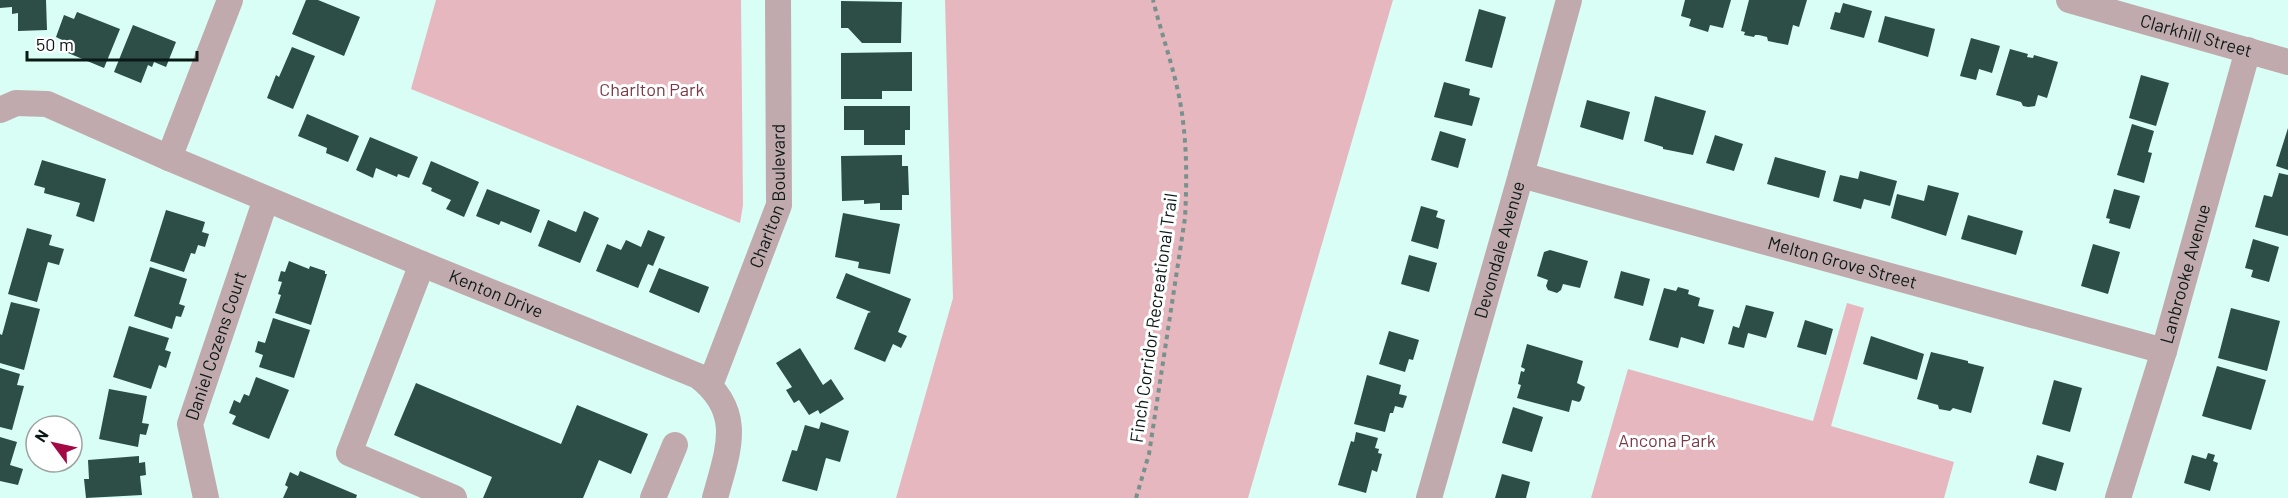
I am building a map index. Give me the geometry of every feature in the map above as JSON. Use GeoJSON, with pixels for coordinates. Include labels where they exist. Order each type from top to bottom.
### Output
{"type":"FeatureCollection","features":[{"type":"Feature","properties":{"kind":"street"},"geometry":{"type":"LineString","coordinates":[[169,158],[230,0]]}},
{"type":"Feature","properties":{"kind":"street","name":"Charlton Boulevard"},"geometry":{"type":"LineString","coordinates":[[710,385],[779,205],[777,0]]}},
{"type":"Feature","properties":{"kind":"street","name":"Devondale Avenue"},"geometry":{"type":"LineString","coordinates":[[1429,498],[1569,0]]}},
{"type":"Feature","properties":{"kind":"street","name":"Clarkhill Street"},"geometry":{"type":"LineString","coordinates":[[2068,0],[2288,62]]}},
{"type":"Feature","properties":{"kind":"street","name":"Lanbrooke Avenue"},"geometry":{"type":"LineString","coordinates":[[2118,498],[2164,351],[2248,50]]}},
{"type":"Feature","properties":{"kind":"street","name":"Kenton Drive"},"geometry":{"type":"LineString","coordinates":[[0,110],[16,104],[47,104],[422,264],[698,376],[710,385],[723,403],[730,425],[730,445],[715,498]]}},
{"type":"Feature","properties":{"kind":"street","name":"Melton Grove Street"},"geometry":{"type":"LineString","coordinates":[[1521,175],[2164,351]]}},
{"type":"Feature","properties":{"kind":"street","name":"Daniel Cozens Court"},"geometry":{"type":"LineString","coordinates":[[206,498],[190,424],[267,199]]}},
{"type":"Feature","properties":{"kind":"street"},"geometry":{"type":"LineString","coordinates":[[422,264],[349,453],[454,498]]}},
{"type":"Feature","properties":{"kind":"street"},"geometry":{"type":"LineString","coordinates":[[653,498],[675,445]]}},
{"type":"Feature","properties":{"kind":"path","name":"Finch Corridor Recreational Trail"},"geometry":{"type":"LineString","coordinates":[[1136,498],[1149,454],[1186,209],[1186,163],[1181,106],[1153,0]]}},
{"type":"Feature","properties":{"kind":"green space","name":"Charlton Park"},"geometry":{"type":"Polygon","coordinates":[[[436,0],[741,0],[743,205],[740,223],[411,89],[436,0]]]}},
{"type":"Feature","properties":{"kind":"green space"},"geometry":{"type":"Polygon","coordinates":[[[945,0],[1393,0],[1248,498],[896,498],[953,298],[945,0]]]}},
{"type":"Feature","properties":{"kind":"green space","name":"Ancona Park"},"geometry":{"type":"Polygon","coordinates":[[[1847,303],[1864,308],[1831,426],[1954,462],[1944,498],[1591,498],[1628,369],[1813,421],[1847,303]]]}},
{"type":"Feature","properties":{"kind":"building"},"geometry":{"type":"Polygon","coordinates":[[[0,0],[46,0],[47,30],[18,31],[18,13],[12,14],[12,7],[0,8],[0,0]]]}},
{"type":"Feature","properties":{"kind":"building"},"geometry":{"type":"Polygon","coordinates":[[[306,0],[318,0],[360,17],[344,56],[292,34],[306,0]]]}},
{"type":"Feature","properties":{"kind":"building"},"geometry":{"type":"Polygon","coordinates":[[[1685,0],[1731,0],[1723,28],[1710,25],[1708,32],[1689,26],[1691,19],[1681,16],[1685,0]]]}},
{"type":"Feature","properties":{"kind":"building"},"geometry":{"type":"Polygon","coordinates":[[[1749,0],[1807,0],[1799,27],[1793,25],[1788,45],[1768,41],[1767,37],[1759,35],[1754,37],[1744,35],[1745,32],[1741,31],[1749,0]]]}},
{"type":"Feature","properties":{"kind":"building"},"geometry":{"type":"Polygon","coordinates":[[[841,1],[902,2],[901,43],[862,43],[848,28],[841,28],[841,1]]]}},
{"type":"Feature","properties":{"kind":"building"},"geometry":{"type":"Polygon","coordinates":[[[1843,3],[1872,11],[1864,38],[1830,29],[1835,12],[1840,13],[1843,3]]]}},
{"type":"Feature","properties":{"kind":"building"},"geometry":{"type":"Polygon","coordinates":[[[1479,9],[1506,17],[1492,68],[1465,61],[1479,9]]]}},
{"type":"Feature","properties":{"kind":"building"},"geometry":{"type":"Polygon","coordinates":[[[77,12],[120,29],[104,68],[61,50],[64,41],[56,37],[64,15],[74,19],[77,12]]]}},
{"type":"Feature","properties":{"kind":"building"},"geometry":{"type":"Polygon","coordinates":[[[1885,16],[1935,29],[1928,57],[1878,42],[1885,16]]]}},
{"type":"Feature","properties":{"kind":"building"},"geometry":{"type":"Polygon","coordinates":[[[133,25],[176,42],[166,67],[154,62],[152,67],[148,65],[141,83],[114,72],[133,25]]]}},
{"type":"Feature","properties":{"kind":"building"},"geometry":{"type":"Polygon","coordinates":[[[1971,38],[2000,46],[1992,73],[1979,69],[1976,80],[1960,76],[1971,38]]]}},
{"type":"Feature","properties":{"kind":"building"},"geometry":{"type":"Polygon","coordinates":[[[292,47],[315,56],[293,109],[267,98],[276,75],[279,77],[292,47]]]}},
{"type":"Feature","properties":{"kind":"building"},"geometry":{"type":"Polygon","coordinates":[[[2010,49],[2028,54],[2027,57],[2033,58],[2034,55],[2058,62],[2047,98],[2038,95],[2035,106],[2023,106],[2021,102],[1996,95],[2010,49]]]}},
{"type":"Feature","properties":{"kind":"building"},"geometry":{"type":"Polygon","coordinates":[[[912,52],[912,91],[882,91],[882,99],[841,99],[841,53],[912,52]]]}},
{"type":"Feature","properties":{"kind":"building"},"geometry":{"type":"Polygon","coordinates":[[[2141,75],[2169,83],[2156,126],[2129,118],[2141,75]]]}},
{"type":"Feature","properties":{"kind":"building"},"geometry":{"type":"Polygon","coordinates":[[[1444,82],[1470,89],[1469,95],[1480,98],[1472,126],[1434,117],[1444,82]]]}},
{"type":"Feature","properties":{"kind":"building"},"geometry":{"type":"Polygon","coordinates":[[[1655,96],[1706,111],[1693,155],[1663,149],[1663,147],[1644,141],[1655,96]]]}},
{"type":"Feature","properties":{"kind":"building"},"geometry":{"type":"Polygon","coordinates":[[[1587,100],[1630,112],[1623,140],[1580,127],[1587,100]]]}},
{"type":"Feature","properties":{"kind":"building"},"geometry":{"type":"Polygon","coordinates":[[[844,106],[910,106],[910,130],[905,130],[905,145],[864,145],[864,130],[844,130],[844,106]]]}},
{"type":"Feature","properties":{"kind":"building"},"geometry":{"type":"Polygon","coordinates":[[[307,114],[359,136],[348,162],[326,153],[327,148],[298,136],[307,114]]]}},
{"type":"Feature","properties":{"kind":"building"},"geometry":{"type":"Polygon","coordinates":[[[2132,124],[2154,131],[2148,152],[2152,153],[2144,183],[2117,175],[2132,124]]]}},
{"type":"Feature","properties":{"kind":"building"},"geometry":{"type":"Polygon","coordinates":[[[2288,128],[2288,170],[2276,166],[2288,128]]]}},
{"type":"Feature","properties":{"kind":"building"},"geometry":{"type":"Polygon","coordinates":[[[1440,131],[1466,139],[1458,168],[1431,160],[1440,131]]]}},
{"type":"Feature","properties":{"kind":"building"},"geometry":{"type":"Polygon","coordinates":[[[1715,135],[1743,144],[1734,171],[1706,163],[1715,135]]]}},
{"type":"Feature","properties":{"kind":"building"},"geometry":{"type":"Polygon","coordinates":[[[370,137],[418,157],[409,178],[398,174],[397,177],[376,168],[373,178],[356,170],[370,137]]]}},
{"type":"Feature","properties":{"kind":"building"},"geometry":{"type":"Polygon","coordinates":[[[902,155],[902,166],[908,166],[909,195],[902,195],[902,210],[880,210],[880,203],[864,204],[864,200],[842,201],[841,156],[902,155]]]}},
{"type":"Feature","properties":{"kind":"building"},"geometry":{"type":"Polygon","coordinates":[[[1775,157],[1826,171],[1819,198],[1767,184],[1775,157]]]}},
{"type":"Feature","properties":{"kind":"building"},"geometry":{"type":"Polygon","coordinates":[[[42,160],[106,179],[94,222],[76,216],[80,203],[44,193],[45,188],[34,185],[42,160]]]}},
{"type":"Feature","properties":{"kind":"building"},"geometry":{"type":"Polygon","coordinates":[[[431,161],[479,182],[464,217],[446,209],[451,200],[422,184],[431,161]]]}},
{"type":"Feature","properties":{"kind":"building"},"geometry":{"type":"Polygon","coordinates":[[[1860,171],[1897,181],[1890,206],[1864,199],[1861,209],[1833,201],[1840,175],[1858,179],[1860,171]]]}},
{"type":"Feature","properties":{"kind":"building"},"geometry":{"type":"Polygon","coordinates":[[[2279,173],[2288,175],[2288,236],[2255,227],[2264,195],[2272,197],[2279,173]]]}},
{"type":"Feature","properties":{"kind":"building"},"geometry":{"type":"Polygon","coordinates":[[[1928,185],[1959,193],[1946,236],[1891,218],[1897,194],[1924,201],[1928,185]]]}},
{"type":"Feature","properties":{"kind":"building"},"geometry":{"type":"Polygon","coordinates":[[[487,189],[540,210],[531,233],[501,221],[499,225],[476,216],[487,189]]]}},
{"type":"Feature","properties":{"kind":"building"},"geometry":{"type":"Polygon","coordinates":[[[2114,189],[2140,196],[2130,229],[2109,223],[2110,219],[2106,218],[2114,189]]]}},
{"type":"Feature","properties":{"kind":"building"},"geometry":{"type":"Polygon","coordinates":[[[1421,206],[1438,211],[1436,217],[1445,220],[1438,249],[1411,241],[1421,206]]]}},
{"type":"Feature","properties":{"kind":"building"},"geometry":{"type":"Polygon","coordinates":[[[166,210],[205,222],[202,232],[209,234],[205,247],[198,245],[195,254],[191,253],[184,272],[150,261],[166,210]]]}},
{"type":"Feature","properties":{"kind":"building"},"geometry":{"type":"Polygon","coordinates":[[[584,211],[599,218],[580,263],[538,246],[548,220],[576,232],[584,211]]]}},
{"type":"Feature","properties":{"kind":"building"},"geometry":{"type":"Polygon","coordinates":[[[843,213],[900,224],[890,274],[858,268],[859,262],[835,257],[843,213]]]}},
{"type":"Feature","properties":{"kind":"building"},"geometry":{"type":"Polygon","coordinates":[[[1968,215],[2023,231],[2016,255],[1961,239],[1968,215]]]}},
{"type":"Feature","properties":{"kind":"building"},"geometry":{"type":"Polygon","coordinates":[[[27,228],[52,235],[49,245],[64,249],[59,265],[48,262],[37,302],[8,294],[27,228]]]}},
{"type":"Feature","properties":{"kind":"building"},"geometry":{"type":"Polygon","coordinates":[[[648,230],[665,237],[653,266],[648,264],[638,288],[596,271],[607,244],[621,250],[626,240],[641,247],[648,230]]]}},
{"type":"Feature","properties":{"kind":"building"},"geometry":{"type":"Polygon","coordinates":[[[2253,239],[2279,247],[2269,282],[2251,277],[2253,270],[2245,268],[2253,239]]]}},
{"type":"Feature","properties":{"kind":"building"},"geometry":{"type":"Polygon","coordinates":[[[2093,244],[2120,252],[2108,294],[2081,286],[2093,244]]]}},
{"type":"Feature","properties":{"kind":"building"},"geometry":{"type":"Polygon","coordinates":[[[1550,250],[1588,261],[1580,288],[1563,284],[1557,293],[1548,290],[1546,286],[1548,280],[1537,276],[1544,252],[1550,250]]]}},
{"type":"Feature","properties":{"kind":"building"},"geometry":{"type":"Polygon","coordinates":[[[1409,255],[1437,263],[1429,292],[1401,284],[1409,255]]]}},
{"type":"Feature","properties":{"kind":"building"},"geometry":{"type":"Polygon","coordinates":[[[289,261],[309,269],[310,266],[325,271],[327,274],[311,325],[275,313],[281,295],[278,294],[282,282],[278,281],[281,271],[285,272],[289,261]]]}},
{"type":"Feature","properties":{"kind":"building"},"geometry":{"type":"Polygon","coordinates":[[[150,267],[187,279],[179,304],[185,306],[181,317],[176,316],[172,329],[134,316],[150,267]]]}},
{"type":"Feature","properties":{"kind":"building"},"geometry":{"type":"Polygon","coordinates":[[[659,268],[709,287],[699,313],[649,292],[659,268]]]}},
{"type":"Feature","properties":{"kind":"building"},"geometry":{"type":"Polygon","coordinates":[[[1621,271],[1650,279],[1643,306],[1614,298],[1621,271]]]}},
{"type":"Feature","properties":{"kind":"building"},"geometry":{"type":"Polygon","coordinates":[[[846,273],[911,299],[898,332],[907,336],[901,348],[893,344],[885,362],[854,349],[868,313],[871,312],[836,298],[846,273]]]}},
{"type":"Feature","properties":{"kind":"building"},"geometry":{"type":"Polygon","coordinates":[[[1678,287],[1689,290],[1688,294],[1700,298],[1698,306],[1714,310],[1704,344],[1681,337],[1678,348],[1649,340],[1664,288],[1676,291],[1678,287]]]}},
{"type":"Feature","properties":{"kind":"building"},"geometry":{"type":"Polygon","coordinates":[[[11,302],[40,309],[24,370],[0,363],[0,334],[2,335],[11,302]]]}},
{"type":"Feature","properties":{"kind":"building"},"geometry":{"type":"Polygon","coordinates":[[[1746,305],[1774,312],[1766,338],[1748,333],[1744,348],[1728,344],[1733,326],[1739,328],[1746,305]]]}},
{"type":"Feature","properties":{"kind":"building"},"geometry":{"type":"Polygon","coordinates":[[[2231,308],[2280,321],[2267,371],[2218,358],[2231,308]]]}},
{"type":"Feature","properties":{"kind":"building"},"geometry":{"type":"Polygon","coordinates":[[[273,318],[310,330],[294,378],[259,367],[263,355],[255,352],[258,341],[265,343],[273,318]]]}},
{"type":"Feature","properties":{"kind":"building"},"geometry":{"type":"Polygon","coordinates":[[[1805,320],[1833,329],[1826,355],[1797,347],[1805,320]]]}},
{"type":"Feature","properties":{"kind":"building"},"geometry":{"type":"Polygon","coordinates":[[[129,326],[169,338],[165,350],[171,352],[166,368],[159,365],[151,389],[113,377],[129,326]]]}},
{"type":"Feature","properties":{"kind":"building"},"geometry":{"type":"Polygon","coordinates":[[[1389,331],[1419,340],[1413,360],[1409,359],[1405,372],[1379,364],[1389,331]]]}},
{"type":"Feature","properties":{"kind":"building"},"geometry":{"type":"Polygon","coordinates":[[[1871,336],[1924,354],[1917,380],[1863,364],[1871,336]]]}},
{"type":"Feature","properties":{"kind":"building"},"geometry":{"type":"Polygon","coordinates":[[[1527,344],[1583,361],[1577,383],[1585,387],[1579,402],[1572,400],[1569,412],[1517,398],[1521,385],[1518,384],[1521,371],[1524,372],[1525,369],[1521,367],[1527,344]]]}},
{"type":"Feature","properties":{"kind":"building"},"geometry":{"type":"Polygon","coordinates":[[[800,348],[823,385],[831,379],[844,399],[820,414],[818,410],[809,415],[799,400],[794,403],[786,390],[792,387],[776,363],[800,348]]]}},
{"type":"Feature","properties":{"kind":"building"},"geometry":{"type":"Polygon","coordinates":[[[1931,352],[1984,367],[1971,413],[1953,408],[1950,411],[1939,409],[1938,405],[1917,399],[1931,352]]]}},
{"type":"Feature","properties":{"kind":"building"},"geometry":{"type":"Polygon","coordinates":[[[2217,366],[2266,380],[2251,430],[2202,416],[2217,366]]]}},
{"type":"Feature","properties":{"kind":"building"},"geometry":{"type":"Polygon","coordinates":[[[0,368],[20,374],[17,385],[24,386],[12,430],[0,427],[0,368]]]}},
{"type":"Feature","properties":{"kind":"building"},"geometry":{"type":"Polygon","coordinates":[[[1367,375],[1401,385],[1399,394],[1407,396],[1403,408],[1395,406],[1393,413],[1390,413],[1385,432],[1354,424],[1367,375]]]}},
{"type":"Feature","properties":{"kind":"building"},"geometry":{"type":"Polygon","coordinates":[[[256,377],[289,390],[269,439],[232,424],[236,416],[229,413],[234,400],[240,403],[244,394],[249,396],[256,377]]]}},
{"type":"Feature","properties":{"kind":"building"},"geometry":{"type":"Polygon","coordinates":[[[2054,380],[2082,388],[2070,432],[2042,424],[2054,380]]]}},
{"type":"Feature","properties":{"kind":"building"},"geometry":{"type":"Polygon","coordinates":[[[416,383],[561,444],[577,405],[648,434],[631,474],[599,460],[583,498],[483,498],[492,477],[394,435],[416,383]]]}},
{"type":"Feature","properties":{"kind":"building"},"geometry":{"type":"Polygon","coordinates":[[[109,389],[147,396],[142,423],[149,424],[146,435],[140,434],[138,447],[99,439],[109,389]]]}},
{"type":"Feature","properties":{"kind":"building"},"geometry":{"type":"Polygon","coordinates":[[[1513,407],[1543,417],[1532,452],[1502,443],[1513,407]]]}},
{"type":"Feature","properties":{"kind":"building"},"geometry":{"type":"Polygon","coordinates":[[[821,422],[849,431],[840,462],[826,458],[817,491],[782,481],[792,450],[797,451],[805,425],[819,429],[821,422]]]}},
{"type":"Feature","properties":{"kind":"building"},"geometry":{"type":"Polygon","coordinates":[[[1356,432],[1378,438],[1375,448],[1379,449],[1378,453],[1382,454],[1377,472],[1372,470],[1366,493],[1338,485],[1351,441],[1354,442],[1356,432]]]}},
{"type":"Feature","properties":{"kind":"building"},"geometry":{"type":"Polygon","coordinates":[[[0,437],[17,442],[10,465],[23,469],[18,485],[0,481],[0,437]]]}},
{"type":"Feature","properties":{"kind":"building"},"geometry":{"type":"Polygon","coordinates":[[[2208,453],[2215,455],[2213,461],[2218,463],[2210,491],[2184,483],[2192,455],[2206,459],[2208,453]]]}},
{"type":"Feature","properties":{"kind":"building"},"geometry":{"type":"Polygon","coordinates":[[[2037,455],[2064,463],[2056,491],[2029,483],[2037,455]]]}},
{"type":"Feature","properties":{"kind":"building"},"geometry":{"type":"Polygon","coordinates":[[[139,456],[139,463],[145,462],[146,475],[140,476],[142,495],[86,498],[84,479],[89,479],[88,460],[139,456]]]}},
{"type":"Feature","properties":{"kind":"building"},"geometry":{"type":"Polygon","coordinates":[[[300,471],[357,495],[356,498],[283,498],[288,487],[285,485],[290,472],[298,476],[300,471]]]}},
{"type":"Feature","properties":{"kind":"building"},"geometry":{"type":"Polygon","coordinates":[[[1502,474],[1530,482],[1526,498],[1495,498],[1502,474]]]}}]}
